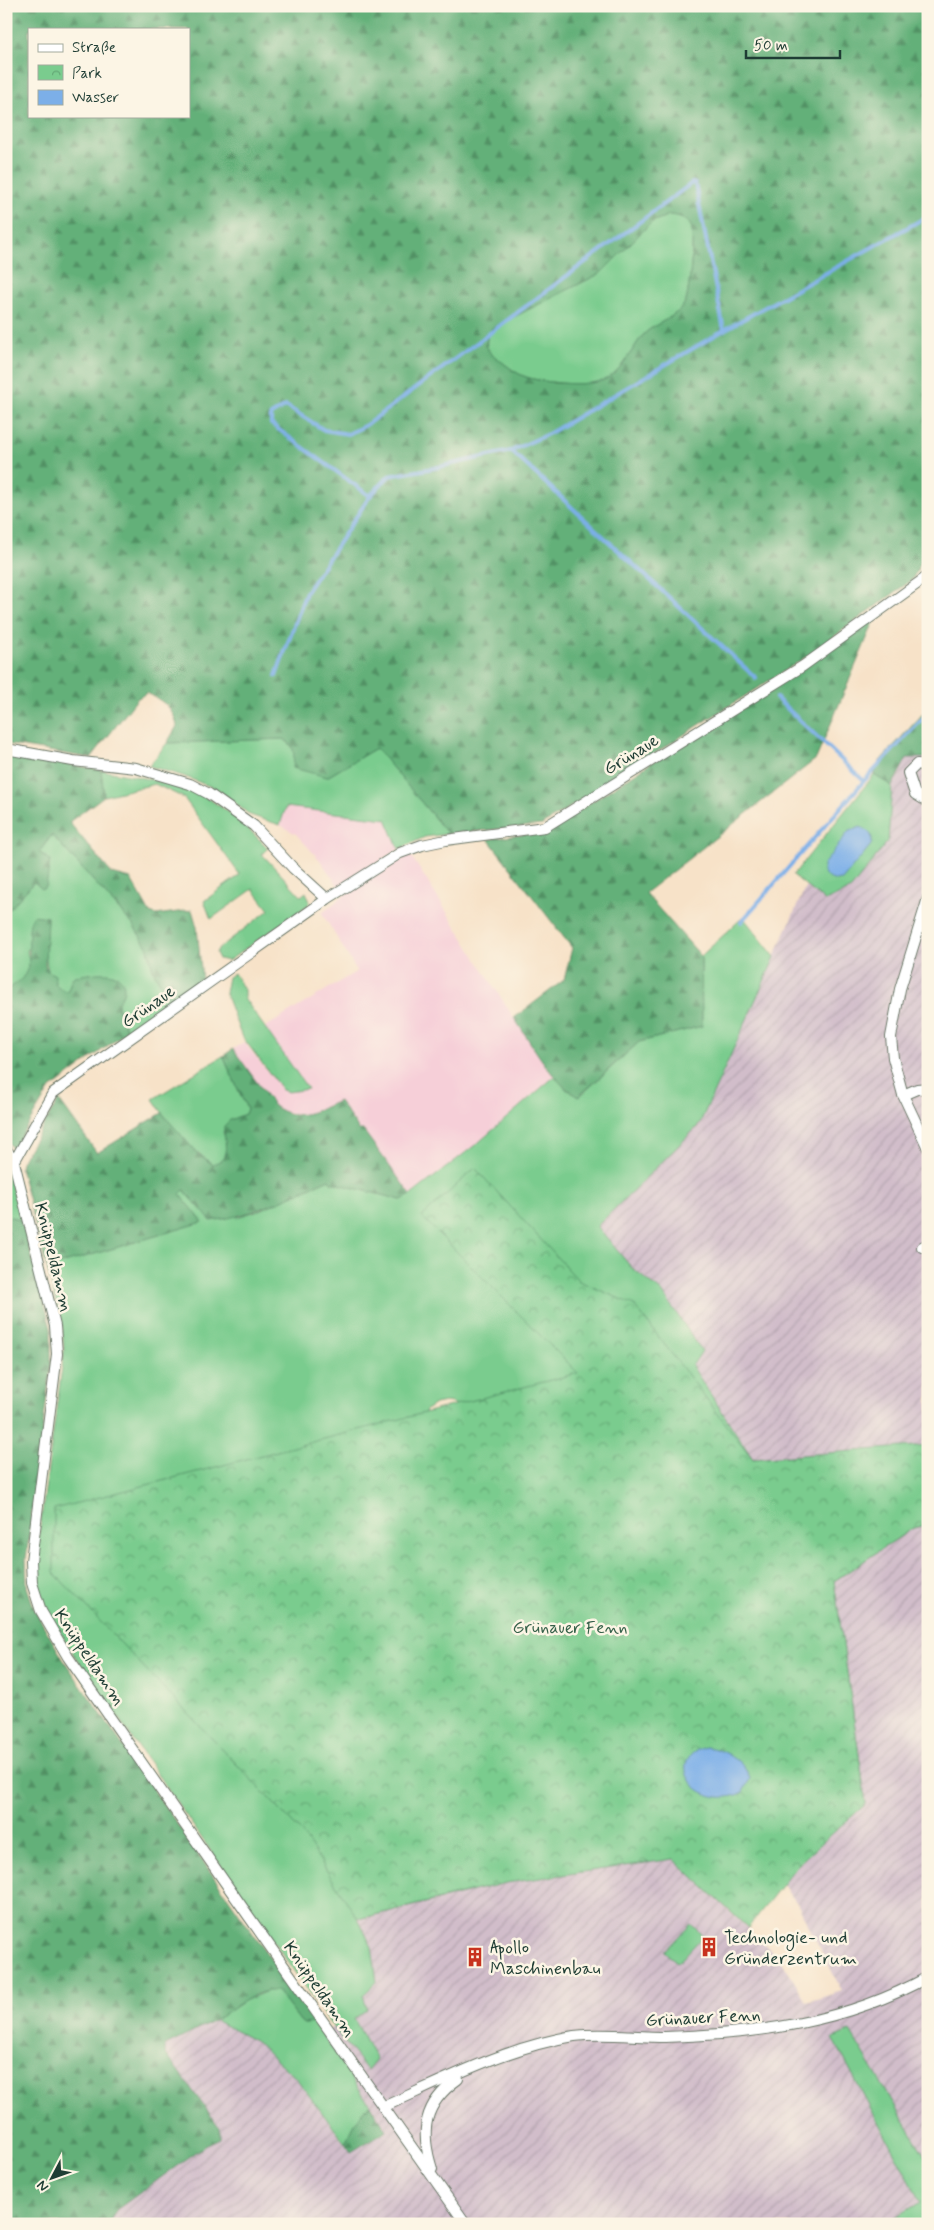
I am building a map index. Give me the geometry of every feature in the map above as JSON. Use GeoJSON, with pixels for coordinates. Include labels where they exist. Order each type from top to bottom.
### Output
{"type":"FeatureCollection","features":[{"type":"Feature","properties":{"kind":"street","name":"Grünaue"},"geometry":{"type":"LineString","coordinates":[[14,1162],[54,1094],[327,899],[400,853],[422,845],[545,827],[803,666],[928,576]]}},
{"type":"Feature","properties":{"kind":"street"},"geometry":{"type":"LineString","coordinates":[[6,749],[72,761],[136,768],[190,784],[209,794],[254,826],[292,868],[327,899]]}},
{"type":"Feature","properties":{"kind":"street"},"geometry":{"type":"LineString","coordinates":[[928,765],[917,764],[908,773],[915,794],[928,802]]}},
{"type":"Feature","properties":{"kind":"street"},"geometry":{"type":"LineString","coordinates":[[928,898],[900,989],[891,1037],[893,1058],[903,1095],[928,1148]]}},
{"type":"Feature","properties":{"kind":"street"},"geometry":{"type":"LineString","coordinates":[[903,1095],[917,1089],[928,1088]]}},
{"type":"Feature","properties":{"kind":"street","name":"Knüppeldamm"},"geometry":{"type":"LineString","coordinates":[[6,1149],[14,1162],[55,1326],[57,1354],[31,1561],[32,1583],[40,1611],[68,1657],[383,2107]]}},
{"type":"Feature","properties":{"kind":"street","name":"Grünauer Fenn"},"geometry":{"type":"LineString","coordinates":[[466,2224],[383,2107],[475,2067],[536,2044],[576,2036],[700,2036],[798,2025],[864,2006],[928,1977]]}},
{"type":"Feature","properties":{"kind":"street","name":"Grünauer Fenn"},"geometry":{"type":"LineString","coordinates":[[435,2178],[425,2142],[427,2118],[432,2106],[448,2086],[475,2067]]}},
{"type":"Feature","properties":{"kind":"shaded area"},"geometry":{"type":"Polygon","coordinates":[[[907,758],[928,758],[928,1445],[753,1459],[692,1366],[662,1292],[631,1267],[597,1226],[699,1125],[806,886],[825,901],[888,841],[892,786],[907,758]]]}},
{"type":"Feature","properties":{"kind":"shaded area"},"geometry":{"type":"Polygon","coordinates":[[[286,807],[386,819],[399,849],[339,887],[320,860],[296,834],[280,825],[286,807]]]}},
{"type":"Feature","properties":{"kind":"shaded area"},"geometry":{"type":"Polygon","coordinates":[[[410,854],[514,1018],[555,1076],[479,1142],[411,1195],[363,1130],[359,1130],[339,1101],[305,1115],[284,1112],[274,1106],[233,1049],[244,1042],[282,1090],[308,1088],[264,1028],[357,971],[322,913],[347,893],[410,854]]]}},
{"type":"Feature","properties":{"kind":"shaded area"},"geometry":{"type":"Polygon","coordinates":[[[928,1525],[928,2161],[850,2031],[833,2038],[921,2202],[884,2224],[109,2224],[116,2210],[203,2147],[220,2139],[220,2128],[165,2053],[165,2046],[215,2020],[255,2041],[296,2078],[351,2152],[387,2130],[323,2035],[333,2027],[367,2070],[354,2019],[362,1995],[372,1947],[358,1919],[506,1883],[674,1859],[781,1960],[807,2002],[842,1991],[797,1903],[782,1884],[799,1863],[866,1804],[834,1581],[913,1528],[928,1525]]]}},
{"type":"Feature","properties":{"kind":"green space"},"geometry":{"type":"Polygon","coordinates":[[[6,6],[928,6],[928,548],[912,580],[803,659],[542,825],[448,834],[376,748],[327,777],[293,768],[294,755],[292,748],[284,739],[167,743],[177,726],[173,714],[167,706],[147,693],[138,698],[91,758],[6,744],[6,6]],[[669,215],[652,222],[601,273],[492,328],[487,341],[487,347],[491,354],[526,377],[545,381],[591,383],[601,381],[614,374],[644,334],[678,312],[686,301],[689,287],[692,231],[689,223],[678,216],[669,215]]]}},
{"type":"Feature","properties":{"kind":"green space"},"geometry":{"type":"Polygon","coordinates":[[[669,215],[684,219],[691,226],[692,231],[689,287],[686,301],[678,312],[644,334],[614,374],[601,381],[591,383],[545,381],[522,375],[491,354],[487,347],[487,341],[492,328],[601,273],[652,222],[669,215]]]}},
{"type":"Feature","properties":{"kind":"green space"},"geometry":{"type":"Polygon","coordinates":[[[876,617],[816,759],[645,893],[701,956],[702,1026],[639,1042],[578,1097],[550,1072],[514,1018],[564,980],[572,948],[488,839],[545,832],[876,617]]]}},
{"type":"Feature","properties":{"kind":"green space"},"geometry":{"type":"Polygon","coordinates":[[[928,708],[928,758],[907,758],[892,786],[874,775],[880,761],[928,708]]]}},
{"type":"Feature","properties":{"kind":"green space"},"geometry":{"type":"Polygon","coordinates":[[[284,739],[327,777],[376,748],[448,834],[425,837],[399,849],[386,819],[286,807],[280,825],[250,815],[217,789],[149,766],[167,743],[284,739]]]}},
{"type":"Feature","properties":{"kind":"green space"},"geometry":{"type":"Polygon","coordinates":[[[6,754],[101,770],[104,796],[69,822],[112,874],[131,879],[150,913],[156,915],[192,910],[197,927],[202,980],[171,1002],[153,970],[148,948],[133,925],[52,835],[39,852],[50,861],[46,887],[42,889],[34,882],[6,913],[6,754]]]}},
{"type":"Feature","properties":{"kind":"green space"},"geometry":{"type":"Polygon","coordinates":[[[101,770],[167,783],[214,802],[238,820],[268,848],[262,854],[301,896],[306,892],[310,902],[228,961],[219,959],[216,953],[218,949],[269,910],[253,889],[211,919],[204,901],[240,875],[184,798],[155,784],[104,796],[101,770]]]}},
{"type":"Feature","properties":{"kind":"green space"},"geometry":{"type":"Polygon","coordinates":[[[874,775],[892,786],[888,841],[851,889],[825,901],[793,875],[874,775]]]}},
{"type":"Feature","properties":{"kind":"green space"},"geometry":{"type":"Polygon","coordinates":[[[52,835],[133,925],[148,948],[153,970],[171,1002],[127,1031],[117,1002],[123,994],[72,978],[68,990],[65,991],[51,977],[46,959],[47,917],[45,915],[27,951],[29,960],[26,974],[20,983],[6,990],[6,913],[34,882],[49,859],[39,852],[52,835]]]}},
{"type":"Feature","properties":{"kind":"green space"},"geometry":{"type":"Polygon","coordinates":[[[34,915],[47,917],[45,965],[48,971],[55,975],[55,983],[59,988],[65,991],[68,990],[72,978],[75,976],[106,973],[119,977],[123,982],[124,990],[118,1008],[127,1031],[49,1090],[13,1149],[6,1139],[6,990],[16,984],[26,971],[29,958],[29,930],[34,915]]]}},
{"type":"Feature","properties":{"kind":"green space"},"geometry":{"type":"Polygon","coordinates":[[[743,917],[775,957],[699,1125],[597,1226],[631,1267],[662,1292],[702,1351],[692,1366],[753,1459],[913,1447],[928,1525],[913,1528],[834,1581],[866,1804],[538,1439],[452,1403],[435,1404],[426,1410],[417,1427],[471,1892],[358,1919],[372,1947],[377,1982],[363,1995],[367,2009],[354,2019],[376,2059],[367,2070],[333,2027],[75,1656],[53,1621],[42,1597],[36,1571],[36,1556],[64,1353],[62,1324],[47,1268],[202,1222],[180,1194],[184,1190],[237,1217],[260,1210],[329,1179],[331,1182],[401,1200],[411,1195],[479,1142],[555,1076],[567,1090],[579,1097],[639,1042],[702,1026],[701,956],[743,917]]]}},
{"type":"Feature","properties":{"kind":"green space"},"geometry":{"type":"Polygon","coordinates":[[[234,973],[244,990],[244,998],[308,1089],[288,1092],[282,1090],[241,1035],[225,993],[228,977],[234,973]]]}},
{"type":"Feature","properties":{"kind":"green space"},"geometry":{"type":"Polygon","coordinates":[[[233,1049],[274,1106],[283,1111],[291,1114],[306,1114],[339,1101],[359,1130],[363,1130],[411,1195],[401,1200],[331,1182],[329,1179],[257,1210],[211,1221],[184,1190],[180,1194],[203,1222],[47,1268],[20,1168],[21,1162],[59,1100],[97,1153],[162,1113],[197,1153],[212,1164],[219,1162],[223,1158],[226,1149],[224,1126],[230,1120],[245,1114],[247,1109],[223,1056],[233,1049]]]}},
{"type":"Feature","properties":{"kind":"green space"},"geometry":{"type":"Polygon","coordinates":[[[223,1056],[247,1109],[245,1114],[230,1120],[223,1132],[226,1142],[224,1156],[212,1164],[180,1134],[153,1099],[223,1056]]]}},
{"type":"Feature","properties":{"kind":"green space","name":"Grünauer Fenn"},"geometry":{"type":"Polygon","coordinates":[[[475,1168],[579,1281],[634,1305],[753,1459],[928,1445],[928,1525],[913,1528],[834,1581],[866,1804],[799,1863],[748,1928],[674,1859],[506,1883],[358,1919],[303,1834],[54,1573],[54,1509],[578,1373],[422,1217],[475,1168]]]}},
{"type":"Feature","properties":{"kind":"green space"},"geometry":{"type":"Polygon","coordinates":[[[7,1169],[22,1221],[17,1218],[6,1218],[7,1169]]]}},
{"type":"Feature","properties":{"kind":"green space"},"geometry":{"type":"Polygon","coordinates":[[[10,1217],[22,1221],[51,1328],[51,1365],[26,1559],[27,1587],[35,1611],[63,1659],[315,2023],[304,2024],[301,2022],[277,1991],[268,1991],[244,2001],[214,2021],[165,2046],[165,2053],[220,2128],[220,2139],[203,2147],[116,2210],[109,2224],[6,2224],[6,1218],[10,1217]]]}},
{"type":"Feature","properties":{"kind":"green space"},"geometry":{"type":"Polygon","coordinates":[[[691,1924],[703,1936],[678,1963],[665,1952],[691,1924]]]}},
{"type":"Feature","properties":{"kind":"green space"},"geometry":{"type":"Polygon","coordinates":[[[270,1990],[277,1991],[301,2022],[304,2024],[315,2023],[370,2105],[362,2111],[345,2143],[296,2078],[255,2041],[215,2020],[243,2001],[270,1990]]]}},
{"type":"Feature","properties":{"kind":"green space"},"geometry":{"type":"Polygon","coordinates":[[[850,2031],[928,2161],[928,2224],[884,2224],[921,2202],[833,2038],[850,2031]]]}},
{"type":"Feature","properties":{"kind":"green space"},"geometry":{"type":"Polygon","coordinates":[[[370,2105],[387,2130],[351,2152],[345,2143],[362,2111],[370,2105]]]}},
{"type":"Feature","properties":{"kind":"water"},"geometry":{"type":"Polygon","coordinates":[[[861,827],[871,834],[871,845],[842,880],[828,878],[824,873],[823,865],[849,831],[861,827]]]}},
{"type":"Feature","properties":{"kind":"water"},"geometry":{"type":"Polygon","coordinates":[[[705,1747],[726,1753],[743,1766],[750,1779],[743,1792],[728,1797],[713,1796],[701,1791],[692,1783],[686,1773],[686,1763],[692,1754],[705,1747]]]}},
{"type":"Feature","properties":{"kind":"waterway"},"geometry":{"type":"LineString","coordinates":[[370,496],[271,424],[271,415],[286,406],[324,430],[348,434],[366,425],[692,183],[695,184],[724,330],[928,216]]}},
{"type":"Feature","properties":{"kind":"waterway"},"geometry":{"type":"LineString","coordinates":[[511,451],[550,433],[724,330]]}},
{"type":"Feature","properties":{"kind":"waterway"},"geometry":{"type":"LineString","coordinates":[[276,676],[306,592],[370,496],[389,476],[511,451],[756,678]]}},
{"type":"Feature","properties":{"kind":"waterway"},"geometry":{"type":"LineString","coordinates":[[776,698],[864,781]]}},
{"type":"Feature","properties":{"kind":"waterway"},"geometry":{"type":"LineString","coordinates":[[741,922],[864,781],[928,713]]}},
{"type":"Feature","properties":{"kind":"place","name":"Technologie- und Gründerzentrum"},"geometry":{"type":"Point","coordinates":[709,1947]}},
{"type":"Feature","properties":{"kind":"place","name":"Apollo Maschinenbau"},"geometry":{"type":"Point","coordinates":[475,1957]}}]}
